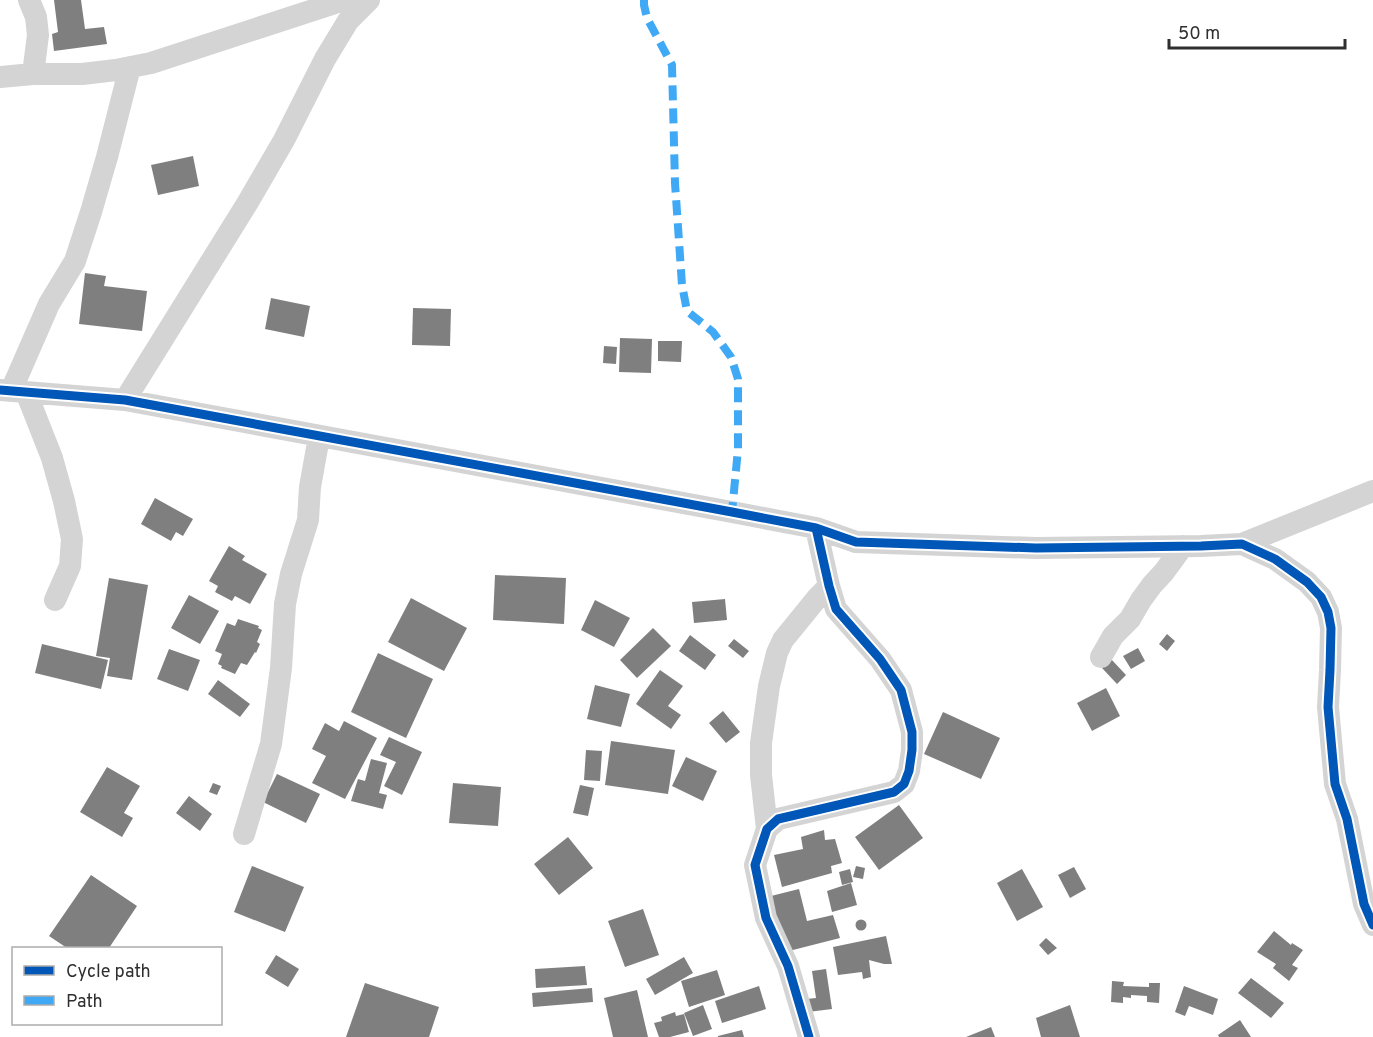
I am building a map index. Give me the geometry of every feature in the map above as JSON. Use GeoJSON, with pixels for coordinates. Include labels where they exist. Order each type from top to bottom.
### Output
{"type":"FeatureCollection","features":[{"type":"Feature","properties":{"kind":"street"},"geometry":{"type":"LineString","coordinates":[[29,0],[36,17],[38,35],[33,74]]}},
{"type":"Feature","properties":{"kind":"street"},"geometry":{"type":"LineString","coordinates":[[0,77],[82,74],[151,63],[344,0]]}},
{"type":"Feature","properties":{"kind":"street"},"geometry":{"type":"LineString","coordinates":[[125,400],[272,161],[324,59],[348,21],[369,0]]}},
{"type":"Feature","properties":{"kind":"street"},"geometry":{"type":"LineString","coordinates":[[12,391],[49,304],[75,261],[98,190],[130,67]]}},
{"type":"Feature","properties":{"kind":"street"},"geometry":{"type":"LineString","coordinates":[[12,391],[125,400],[816,528],[856,542],[1036,548],[1242,544],[1373,491]]}},
{"type":"Feature","properties":{"kind":"street"},"geometry":{"type":"LineString","coordinates":[[12,391],[52,458],[72,539],[70,566],[55,600]]}},
{"type":"Feature","properties":{"kind":"street"},"geometry":{"type":"LineString","coordinates":[[244,834],[271,744],[281,668],[285,604],[291,574],[308,520],[310,488],[319,437]]}},
{"type":"Feature","properties":{"kind":"street"},"geometry":{"type":"LineString","coordinates":[[767,829],[778,819],[894,792],[904,784],[909,771],[912,732],[901,690],[880,659],[837,609],[829,586],[816,528]]}},
{"type":"Feature","properties":{"kind":"street"},"geometry":{"type":"LineString","coordinates":[[1242,544],[1275,559],[1307,582],[1321,597],[1328,612],[1331,628],[1328,707],[1335,784],[1347,819],[1364,904],[1373,925]]}},
{"type":"Feature","properties":{"kind":"street"},"geometry":{"type":"LineString","coordinates":[[1101,657],[1113,636],[1130,620],[1141,600],[1183,546]]}},
{"type":"Feature","properties":{"kind":"street"},"geometry":{"type":"LineString","coordinates":[[809,1037],[788,966],[766,918],[755,865],[767,829],[761,775],[761,743],[769,686],[777,653],[783,640],[829,586]]}},
{"type":"Feature","properties":{"kind":"building"},"geometry":{"type":"Polygon","coordinates":[[[54,0],[81,0],[85,29],[104,27],[107,44],[54,51],[52,34],[58,32],[54,0]]]}},
{"type":"Feature","properties":{"kind":"building"},"geometry":{"type":"Polygon","coordinates":[[[193,156],[199,186],[158,195],[151,165],[193,156]]]}},
{"type":"Feature","properties":{"kind":"building"},"geometry":{"type":"Polygon","coordinates":[[[85,273],[106,276],[104,286],[147,291],[142,331],[79,324],[85,273]]]}},
{"type":"Feature","properties":{"kind":"building"},"geometry":{"type":"Polygon","coordinates":[[[271,298],[310,306],[304,337],[265,329],[271,298]]]}},
{"type":"Feature","properties":{"kind":"building"},"geometry":{"type":"Polygon","coordinates":[[[413,308],[451,309],[450,346],[412,345],[413,308]]]}},
{"type":"Feature","properties":{"kind":"building"},"geometry":{"type":"Polygon","coordinates":[[[620,338],[652,339],[651,373],[619,372],[620,338]]]}},
{"type":"Feature","properties":{"kind":"building"},"geometry":{"type":"Polygon","coordinates":[[[658,341],[682,341],[681,362],[658,361],[658,341]]]}},
{"type":"Feature","properties":{"kind":"building"},"geometry":{"type":"Polygon","coordinates":[[[604,346],[617,347],[616,364],[603,363],[604,346]]]}},
{"type":"Feature","properties":{"kind":"building"},"geometry":{"type":"Polygon","coordinates":[[[155,498],[193,519],[183,536],[176,532],[171,541],[141,524],[155,498]]]}},
{"type":"Feature","properties":{"kind":"building"},"geometry":{"type":"Polygon","coordinates":[[[229,546],[245,556],[242,560],[267,574],[250,604],[235,596],[232,601],[215,592],[218,586],[209,581],[229,546]]]}},
{"type":"Feature","properties":{"kind":"building"},"geometry":{"type":"Polygon","coordinates":[[[495,575],[566,578],[564,624],[493,620],[495,575]]]}},
{"type":"Feature","properties":{"kind":"building"},"geometry":{"type":"Polygon","coordinates":[[[109,578],[148,585],[132,680],[107,676],[110,658],[96,656],[109,578]]]}},
{"type":"Feature","properties":{"kind":"building"},"geometry":{"type":"Polygon","coordinates":[[[189,595],[219,611],[200,644],[171,628],[189,595]]]}},
{"type":"Feature","properties":{"kind":"building"},"geometry":{"type":"Polygon","coordinates":[[[411,598],[467,628],[444,671],[388,642],[411,598]]]}},
{"type":"Feature","properties":{"kind":"building"},"geometry":{"type":"Polygon","coordinates":[[[725,599],[727,620],[694,623],[692,602],[725,599]]]}},
{"type":"Feature","properties":{"kind":"building"},"geometry":{"type":"Polygon","coordinates":[[[595,600],[630,618],[614,647],[581,630],[595,600]]]}},
{"type":"Feature","properties":{"kind":"building"},"geometry":{"type":"Polygon","coordinates":[[[238,619],[259,626],[258,628],[262,630],[257,642],[260,644],[256,653],[247,665],[241,663],[235,674],[221,668],[222,666],[218,664],[222,654],[215,651],[227,623],[235,626],[238,619]]]}},
{"type":"Feature","properties":{"kind":"building"},"geometry":{"type":"Polygon","coordinates":[[[653,628],[671,646],[637,678],[620,660],[653,628]]]}},
{"type":"Feature","properties":{"kind":"building"},"geometry":{"type":"Polygon","coordinates":[[[1167,634],[1175,641],[1167,651],[1159,644],[1167,634]]]}},
{"type":"Feature","properties":{"kind":"building"},"geometry":{"type":"Polygon","coordinates":[[[690,635],[716,655],[705,670],[679,651],[690,635]]]}},
{"type":"Feature","properties":{"kind":"building"},"geometry":{"type":"Polygon","coordinates":[[[734,639],[749,651],[743,658],[728,646],[734,639]]]}},
{"type":"Feature","properties":{"kind":"building"},"geometry":{"type":"Polygon","coordinates":[[[42,644],[108,660],[101,689],[35,673],[42,644]]]}},
{"type":"Feature","properties":{"kind":"building"},"geometry":{"type":"Polygon","coordinates":[[[1138,648],[1145,661],[1131,669],[1123,656],[1138,648]]]}},
{"type":"Feature","properties":{"kind":"building"},"geometry":{"type":"Polygon","coordinates":[[[169,649],[200,660],[188,691],[157,679],[169,649]]]}},
{"type":"Feature","properties":{"kind":"building"},"geometry":{"type":"Polygon","coordinates":[[[378,653],[433,679],[406,738],[351,712],[378,653]]]}},
{"type":"Feature","properties":{"kind":"building"},"geometry":{"type":"Polygon","coordinates":[[[1111,659],[1126,675],[1117,684],[1102,668],[1111,659]]]}},
{"type":"Feature","properties":{"kind":"building"},"geometry":{"type":"Polygon","coordinates":[[[660,670],[683,686],[668,706],[681,715],[671,729],[636,704],[660,670]]]}},
{"type":"Feature","properties":{"kind":"building"},"geometry":{"type":"Polygon","coordinates":[[[218,680],[250,704],[240,717],[208,694],[218,680]]]}},
{"type":"Feature","properties":{"kind":"building"},"geometry":{"type":"Polygon","coordinates":[[[595,685],[630,694],[621,727],[587,719],[595,685]]]}},
{"type":"Feature","properties":{"kind":"building"},"geometry":{"type":"Polygon","coordinates":[[[1106,688],[1120,716],[1092,731],[1077,703],[1106,688]]]}},
{"type":"Feature","properties":{"kind":"building"},"geometry":{"type":"Polygon","coordinates":[[[723,711],[740,732],[726,743],[709,723],[723,711]]]}},
{"type":"Feature","properties":{"kind":"building"},"geometry":{"type":"Polygon","coordinates":[[[943,712],[1000,738],[981,779],[924,754],[943,712]]]}},
{"type":"Feature","properties":{"kind":"building"},"geometry":{"type":"Polygon","coordinates":[[[344,721],[377,738],[345,799],[312,783],[326,756],[312,749],[325,723],[339,731],[344,721]]]}},
{"type":"Feature","properties":{"kind":"building"},"geometry":{"type":"Polygon","coordinates":[[[389,737],[422,752],[402,795],[384,786],[396,762],[380,755],[389,737]]]}},
{"type":"Feature","properties":{"kind":"building"},"geometry":{"type":"Polygon","coordinates":[[[611,741],[675,750],[668,794],[605,785],[611,741]]]}},
{"type":"Feature","properties":{"kind":"building"},"geometry":{"type":"Polygon","coordinates":[[[586,750],[602,751],[600,781],[584,780],[586,750]]]}},
{"type":"Feature","properties":{"kind":"building"},"geometry":{"type":"Polygon","coordinates":[[[686,757],[717,771],[703,801],[672,786],[686,757]]]}},
{"type":"Feature","properties":{"kind":"building"},"geometry":{"type":"Polygon","coordinates":[[[371,759],[387,763],[379,793],[387,795],[383,809],[351,801],[358,779],[365,781],[371,759]]]}},
{"type":"Feature","properties":{"kind":"building"},"geometry":{"type":"Polygon","coordinates":[[[107,767],[140,786],[124,813],[133,818],[122,837],[80,812],[107,767]]]}},
{"type":"Feature","properties":{"kind":"building"},"geometry":{"type":"Polygon","coordinates":[[[277,774],[320,794],[306,823],[263,802],[277,774]]]}},
{"type":"Feature","properties":{"kind":"building"},"geometry":{"type":"Polygon","coordinates":[[[213,783],[221,786],[217,795],[209,792],[213,783]]]}},
{"type":"Feature","properties":{"kind":"building"},"geometry":{"type":"Polygon","coordinates":[[[453,783],[501,787],[498,826],[449,823],[453,783]]]}},
{"type":"Feature","properties":{"kind":"building"},"geometry":{"type":"Polygon","coordinates":[[[580,785],[594,788],[588,816],[573,813],[580,785]]]}},
{"type":"Feature","properties":{"kind":"building"},"geometry":{"type":"Polygon","coordinates":[[[189,796],[212,814],[200,831],[176,813],[189,796]]]}},
{"type":"Feature","properties":{"kind":"building"},"geometry":{"type":"Polygon","coordinates":[[[899,805],[923,838],[879,870],[855,837],[899,805]]]}},
{"type":"Feature","properties":{"kind":"building"},"geometry":{"type":"Polygon","coordinates":[[[824,830],[825,840],[835,839],[842,863],[831,866],[832,873],[782,887],[774,855],[803,849],[801,837],[824,830]]]}},
{"type":"Feature","properties":{"kind":"building"},"geometry":{"type":"Polygon","coordinates":[[[568,837],[593,868],[559,895],[534,864],[568,837]]]}},
{"type":"Feature","properties":{"kind":"building"},"geometry":{"type":"Polygon","coordinates":[[[252,866],[304,887],[285,932],[234,912],[252,866]]]}},
{"type":"Feature","properties":{"kind":"building"},"geometry":{"type":"Polygon","coordinates":[[[856,866],[865,868],[863,879],[853,877],[856,866]]]}},
{"type":"Feature","properties":{"kind":"building"},"geometry":{"type":"Polygon","coordinates":[[[1074,867],[1086,889],[1070,898],[1058,875],[1074,867]]]}},
{"type":"Feature","properties":{"kind":"building"},"geometry":{"type":"Polygon","coordinates":[[[850,869],[853,882],[842,885],[839,872],[850,869]]]}},
{"type":"Feature","properties":{"kind":"building"},"geometry":{"type":"Polygon","coordinates":[[[1022,869],[1043,907],[1017,921],[997,883],[1022,869]]]}},
{"type":"Feature","properties":{"kind":"building"},"geometry":{"type":"Polygon","coordinates":[[[91,875],[137,906],[110,947],[66,947],[49,936],[91,875]]]}},
{"type":"Feature","properties":{"kind":"building"},"geometry":{"type":"Polygon","coordinates":[[[851,883],[857,905],[832,912],[827,891],[851,883]]]}},
{"type":"Feature","properties":{"kind":"building"},"geometry":{"type":"Polygon","coordinates":[[[799,889],[807,921],[833,915],[840,938],[785,952],[771,896],[799,889]]]}},
{"type":"Feature","properties":{"kind":"building"},"geometry":{"type":"Polygon","coordinates":[[[643,909],[659,955],[625,967],[608,921],[643,909]]]}},
{"type":"Feature","properties":{"kind":"building"},"geometry":{"type":"Polygon","coordinates":[[[861,919],[867,925],[861,931],[855,925],[861,919]]]}},
{"type":"Feature","properties":{"kind":"building"},"geometry":{"type":"Polygon","coordinates":[[[1274,931],[1291,945],[1292,943],[1303,950],[1292,965],[1298,968],[1289,981],[1273,968],[1276,964],[1257,952],[1274,931]]]}},
{"type":"Feature","properties":{"kind":"building"},"geometry":{"type":"Polygon","coordinates":[[[886,936],[892,964],[869,960],[871,977],[863,979],[862,972],[838,975],[833,947],[886,936]]]}},
{"type":"Feature","properties":{"kind":"building"},"geometry":{"type":"Polygon","coordinates":[[[1046,938],[1057,948],[1048,955],[1039,945],[1046,938]]]}},
{"type":"Feature","properties":{"kind":"building"},"geometry":{"type":"Polygon","coordinates":[[[276,955],[299,969],[288,987],[265,973],[276,955]]]}},
{"type":"Feature","properties":{"kind":"building"},"geometry":{"type":"Polygon","coordinates":[[[684,957],[693,973],[655,995],[646,979],[684,957]]]}},
{"type":"Feature","properties":{"kind":"building"},"geometry":{"type":"Polygon","coordinates":[[[585,966],[587,985],[536,988],[535,969],[585,966]]]}},
{"type":"Feature","properties":{"kind":"building"},"geometry":{"type":"Polygon","coordinates":[[[826,969],[832,1009],[808,1012],[806,999],[816,998],[812,971],[826,969]]]}},
{"type":"Feature","properties":{"kind":"building"},"geometry":{"type":"Polygon","coordinates":[[[717,970],[725,995],[689,1007],[681,981],[717,970]]]}},
{"type":"Feature","properties":{"kind":"building"},"geometry":{"type":"Polygon","coordinates":[[[1251,978],[1284,1003],[1271,1018],[1238,993],[1251,978]]]}},
{"type":"Feature","properties":{"kind":"building"},"geometry":{"type":"Polygon","coordinates":[[[1112,981],[1124,982],[1123,986],[1149,987],[1149,983],[1160,983],[1159,1003],[1147,1002],[1147,996],[1131,995],[1131,998],[1123,997],[1123,1003],[1111,1002],[1112,981]]]}},
{"type":"Feature","properties":{"kind":"building"},"geometry":{"type":"Polygon","coordinates":[[[365,983],[439,1007],[429,1037],[346,1037],[365,983]]]}},
{"type":"Feature","properties":{"kind":"building"},"geometry":{"type":"Polygon","coordinates":[[[759,986],[766,1009],[722,1023],[715,1001],[759,986]]]}},
{"type":"Feature","properties":{"kind":"building"},"geometry":{"type":"Polygon","coordinates":[[[1184,986],[1218,999],[1213,1015],[1189,1006],[1185,1016],[1175,1012],[1184,986]]]}},
{"type":"Feature","properties":{"kind":"building"},"geometry":{"type":"Polygon","coordinates":[[[592,988],[593,1002],[533,1007],[532,993],[592,988]]]}},
{"type":"Feature","properties":{"kind":"building"},"geometry":{"type":"Polygon","coordinates":[[[637,990],[648,1037],[613,1037],[604,998],[637,990]]]}},
{"type":"Feature","properties":{"kind":"building"},"geometry":{"type":"Polygon","coordinates":[[[703,1005],[712,1029],[693,1036],[684,1013],[703,1005]]]}},
{"type":"Feature","properties":{"kind":"building"},"geometry":{"type":"Polygon","coordinates":[[[1070,1005],[1080,1037],[1041,1037],[1036,1018],[1070,1005]]]}},
{"type":"Feature","properties":{"kind":"building"},"geometry":{"type":"Polygon","coordinates":[[[675,1012],[676,1016],[684,1014],[689,1032],[670,1037],[659,1037],[654,1023],[662,1021],[661,1017],[675,1012]]]}},
{"type":"Feature","properties":{"kind":"building"},"geometry":{"type":"Polygon","coordinates":[[[1240,1020],[1251,1037],[1219,1037],[1218,1035],[1240,1020]]]}},
{"type":"Feature","properties":{"kind":"building"},"geometry":{"type":"Polygon","coordinates":[[[991,1027],[995,1037],[966,1037],[991,1027]]]}},
{"type":"Feature","properties":{"kind":"building"},"geometry":{"type":"Polygon","coordinates":[[[742,1030],[744,1037],[718,1037],[718,1036],[742,1030]]]}},
{"type":"Feature","properties":{"kind":"marked path"},"geometry":{"type":"LineString","coordinates":[[644,0],[647,18],[672,65],[675,183],[682,285],[687,311],[713,332],[731,357],[738,379],[738,449],[732,512]]}},
{"type":"Feature","properties":{"kind":"cycle path"},"geometry":{"type":"LineString","coordinates":[[0,390],[125,400],[816,528],[856,542],[1036,548],[1242,544],[1275,559],[1307,582],[1321,597],[1328,612],[1331,628],[1328,707],[1335,784],[1347,819],[1364,904],[1373,925]]}},
{"type":"Feature","properties":{"kind":"cycle path"},"geometry":{"type":"LineString","coordinates":[[809,1037],[788,966],[766,918],[755,865],[767,829],[778,819],[894,792],[904,784],[909,771],[912,750],[912,732],[901,690],[880,659],[836,609],[816,528]]}}]}
